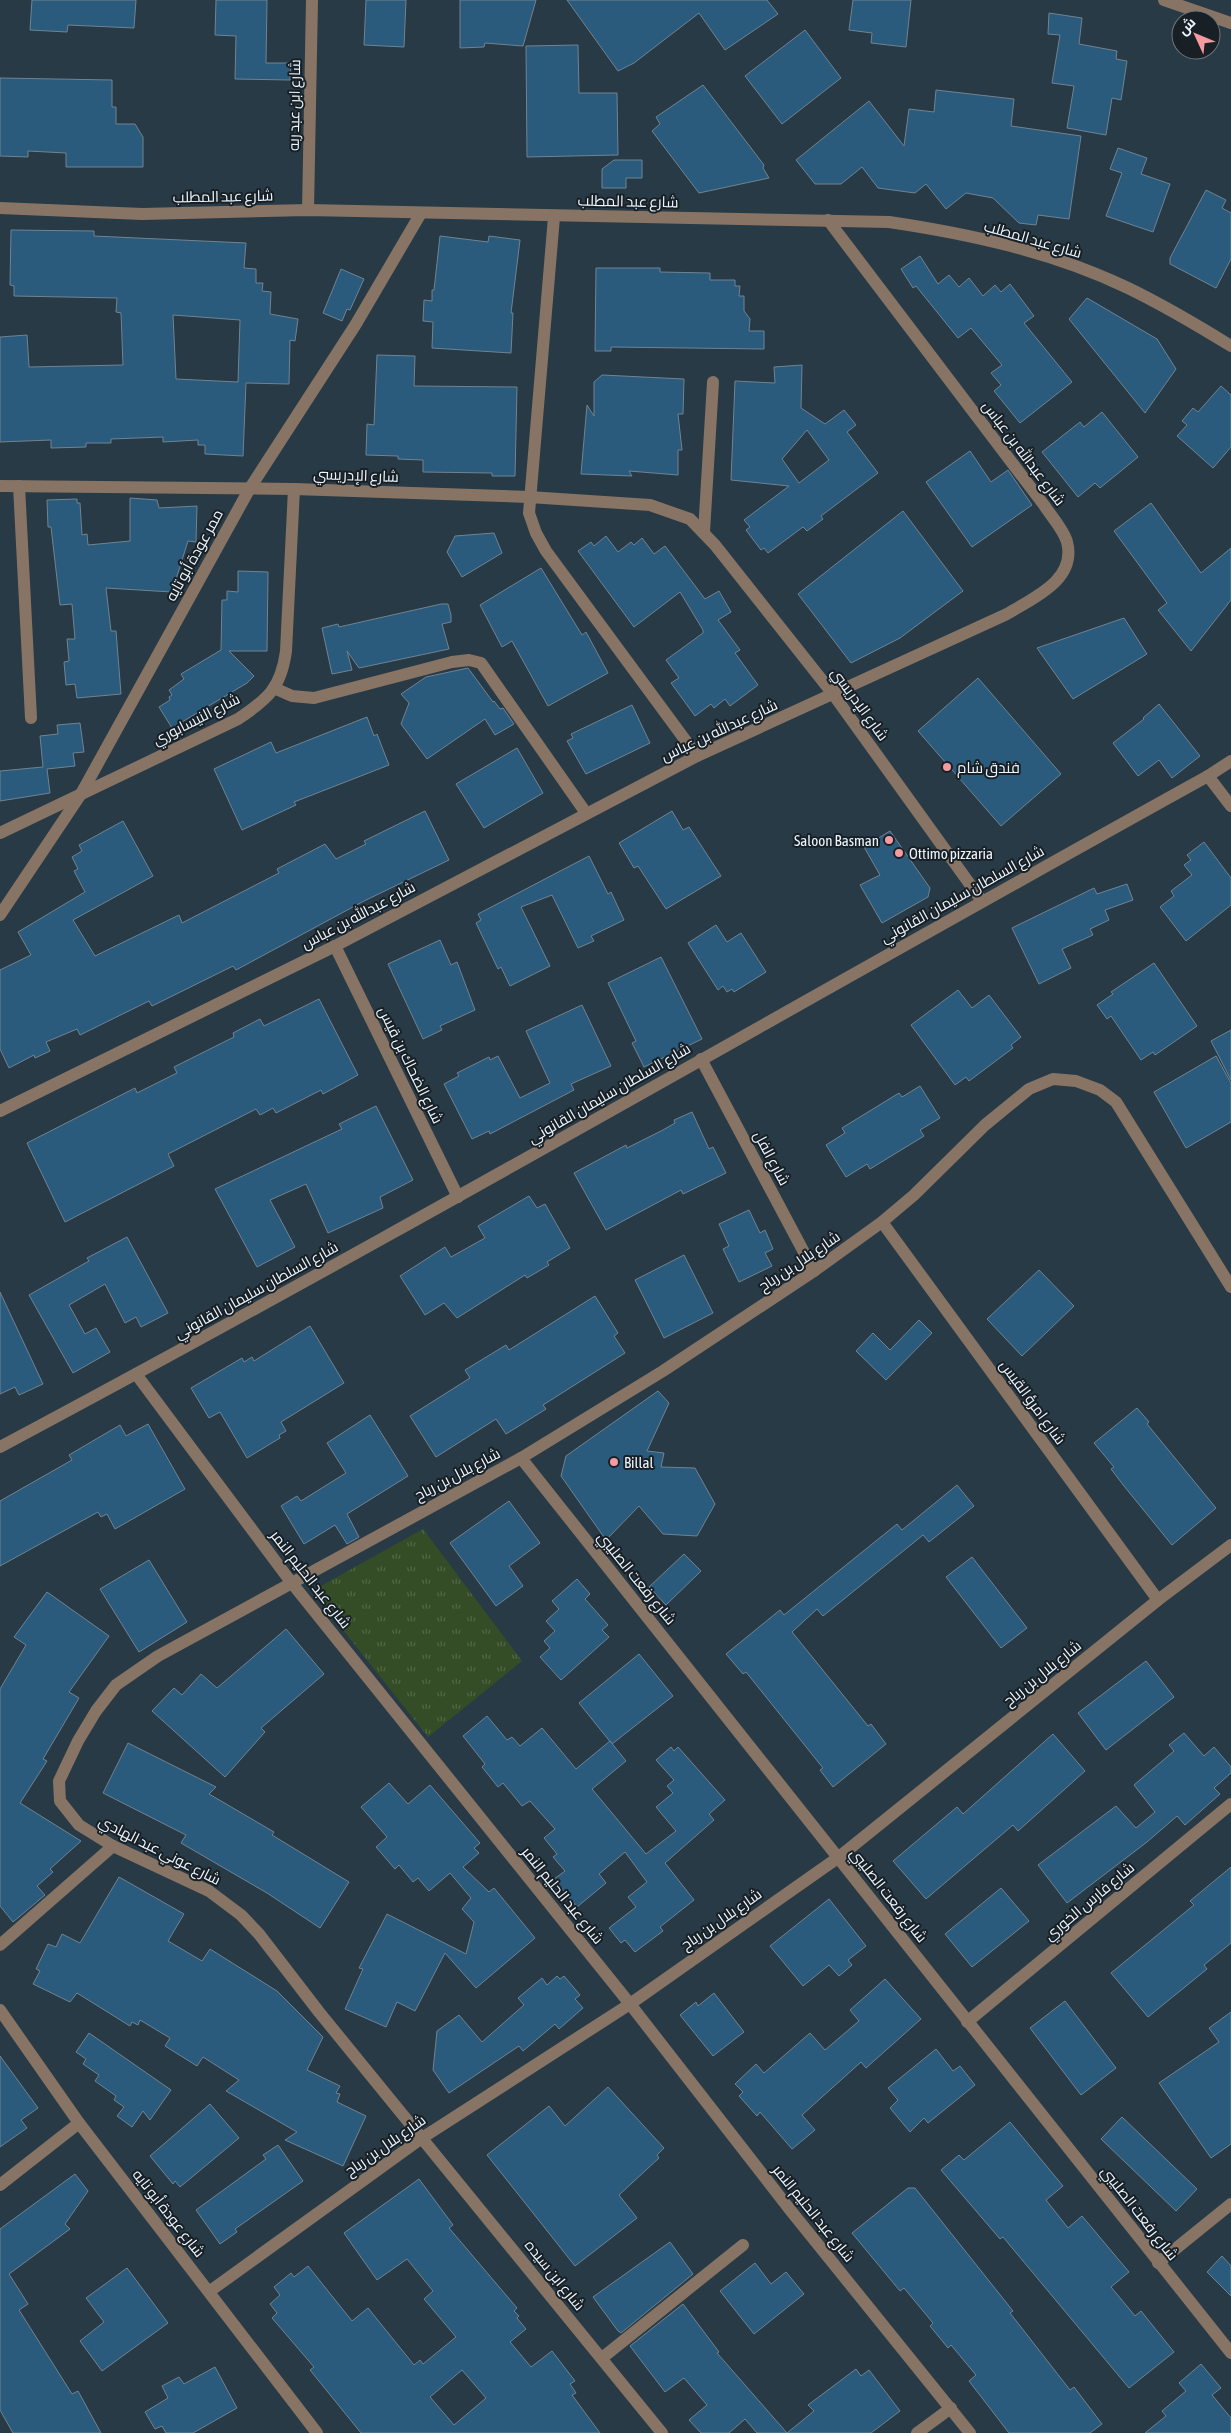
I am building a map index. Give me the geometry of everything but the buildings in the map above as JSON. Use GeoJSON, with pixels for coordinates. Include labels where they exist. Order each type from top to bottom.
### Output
{"type":"FeatureCollection","features":[{"type":"Feature","properties":{"kind":"street","name":"شارع ابن عبد ربه"},"geometry":{"type":"LineString","coordinates":[[308,210],[312,0]]}},
{"type":"Feature","properties":{"kind":"street"},"geometry":{"type":"LineString","coordinates":[[1164,0],[1231,23]]}},
{"type":"Feature","properties":{"kind":"street","name":"شارع عبد المطلب"},"geometry":{"type":"LineString","coordinates":[[0,208],[142,214],[308,210],[554,217],[889,222],[932,228],[1031,252],[1126,287],[1177,313],[1231,346]]}},
{"type":"Feature","properties":{"kind":"street","name":"ممر عودة أبو تايه"},"geometry":{"type":"LineString","coordinates":[[0,915],[81,794],[250,488],[356,324],[421,213]]}},
{"type":"Feature","properties":{"kind":"street"},"geometry":{"type":"LineString","coordinates":[[554,217],[529,513],[536,533],[546,551],[697,756]]}},
{"type":"Feature","properties":{"kind":"street","name":"شارع عبدالله بن عباس"},"geometry":{"type":"LineString","coordinates":[[0,1111],[335,946],[697,756],[1007,614],[1052,586],[1063,575],[1068,562],[1067,541],[1044,505],[828,220]]}},
{"type":"Feature","properties":{"kind":"street"},"geometry":{"type":"LineString","coordinates":[[704,532],[713,382]]}},
{"type":"Feature","properties":{"kind":"street","name":"شارع الإدريسي"},"geometry":{"type":"LineString","coordinates":[[0,486],[250,488],[529,497],[650,505],[690,519],[704,532],[833,694],[982,900]]}},
{"type":"Feature","properties":{"kind":"street"},"geometry":{"type":"LineString","coordinates":[[20,486],[31,718]]}},
{"type":"Feature","properties":{"kind":"street","name":"شارع النيسابوري"},"geometry":{"type":"LineString","coordinates":[[0,834],[238,719],[260,704],[274,688],[283,671],[286,651],[294,489]]}},
{"type":"Feature","properties":{"kind":"street"},"geometry":{"type":"LineString","coordinates":[[274,688],[292,696],[314,698],[452,662],[469,660],[481,663],[586,813]]}},
{"type":"Feature","properties":{"kind":"street","name":"شارع السلطان سليمان القانوني"},"geometry":{"type":"LineString","coordinates":[[0,1447],[458,1198],[982,900],[1208,776],[1231,761]]}},
{"type":"Feature","properties":{"kind":"street"},"geometry":{"type":"LineString","coordinates":[[1208,776],[1231,806]]}},
{"type":"Feature","properties":{"kind":"street","name":"شارع الضحاك بن قيس"},"geometry":{"type":"LineString","coordinates":[[335,946],[458,1198]]}},
{"type":"Feature","properties":{"kind":"street","name":"شارع الفل"},"geometry":{"type":"LineString","coordinates":[[701,1059],[814,1271]]}},
{"type":"Feature","properties":{"kind":"street","name":"شارع بلال بن رباح"},"geometry":{"type":"LineString","coordinates":[[291,1582],[521,1458],[663,1371],[814,1271],[882,1222],[914,1195],[985,1125],[1029,1089],[1053,1079],[1076,1080],[1100,1090],[1116,1102],[1231,1287]]}},
{"type":"Feature","properties":{"kind":"street","name":"شارع امرؤ القيس"},"geometry":{"type":"LineString","coordinates":[[882,1222],[1158,1600]]}},
{"type":"Feature","properties":{"kind":"street","name":"شارع عبد الحليم النمر"},"geometry":{"type":"LineString","coordinates":[[136,1374],[291,1582],[630,2004],[791,2211],[970,2433]]}},
{"type":"Feature","properties":{"kind":"street","name":"شارع رفعت الصليبي"},"geometry":{"type":"LineString","coordinates":[[521,1458],[1231,2353]]}},
{"type":"Feature","properties":{"kind":"street","name":"شارع بلال بن رباح"},"geometry":{"type":"LineString","coordinates":[[210,2292],[422,2138],[630,2004],[839,1857],[1158,1600],[1231,1545]]}},
{"type":"Feature","properties":{"kind":"street","name":"شارع عوني عبد الهادي"},"geometry":{"type":"LineString","coordinates":[[291,1582],[158,1656],[116,1685],[96,1711],[78,1742],[60,1782],[60,1801],[79,1825],[113,1846],[209,1890],[240,1915],[259,1934],[319,2012],[422,2138]]}},
{"type":"Feature","properties":{"kind":"street","name":"شارع فارس الخوري"},"geometry":{"type":"LineString","coordinates":[[967,2022],[1231,1804]]}},
{"type":"Feature","properties":{"kind":"street"},"geometry":{"type":"LineString","coordinates":[[0,1944],[113,1846]]}},
{"type":"Feature","properties":{"kind":"street","name":"شارع عودة أبو تايه"},"geometry":{"type":"LineString","coordinates":[[0,2010],[79,2123],[317,2433]]}},
{"type":"Feature","properties":{"kind":"street"},"geometry":{"type":"LineString","coordinates":[[0,2185],[79,2123]]}},
{"type":"Feature","properties":{"kind":"street","name":"شارع ابن سيده"},"geometry":{"type":"LineString","coordinates":[[422,2138],[662,2433]]}},
{"type":"Feature","properties":{"kind":"street"},"geometry":{"type":"LineString","coordinates":[[1158,2263],[1231,2204]]}},
{"type":"Feature","properties":{"kind":"street"},"geometry":{"type":"LineString","coordinates":[[602,2358],[743,2245]]}},
{"type":"Feature","properties":{"kind":"street"},"geometry":{"type":"LineString","coordinates":[[917,2433],[951,2408]]}},
{"type":"Feature","properties":{"kind":"green space"},"geometry":{"type":"Polygon","coordinates":[[[423,1529],[522,1661],[428,1737],[312,1591],[423,1529]]]}},
{"type":"Feature","properties":{"kind":"place","name":"فندق شام"},"geometry":{"type":"Point","coordinates":[947,767]}},
{"type":"Feature","properties":{"kind":"place","name":"Saloon Basman"},"geometry":{"type":"Point","coordinates":[889,840]}},
{"type":"Feature","properties":{"kind":"place","name":"Ottimo pizzaria"},"geometry":{"type":"Point","coordinates":[899,853]}},
{"type":"Feature","properties":{"kind":"place","name":"Billal"},"geometry":{"type":"Point","coordinates":[614,1462]}}]}
